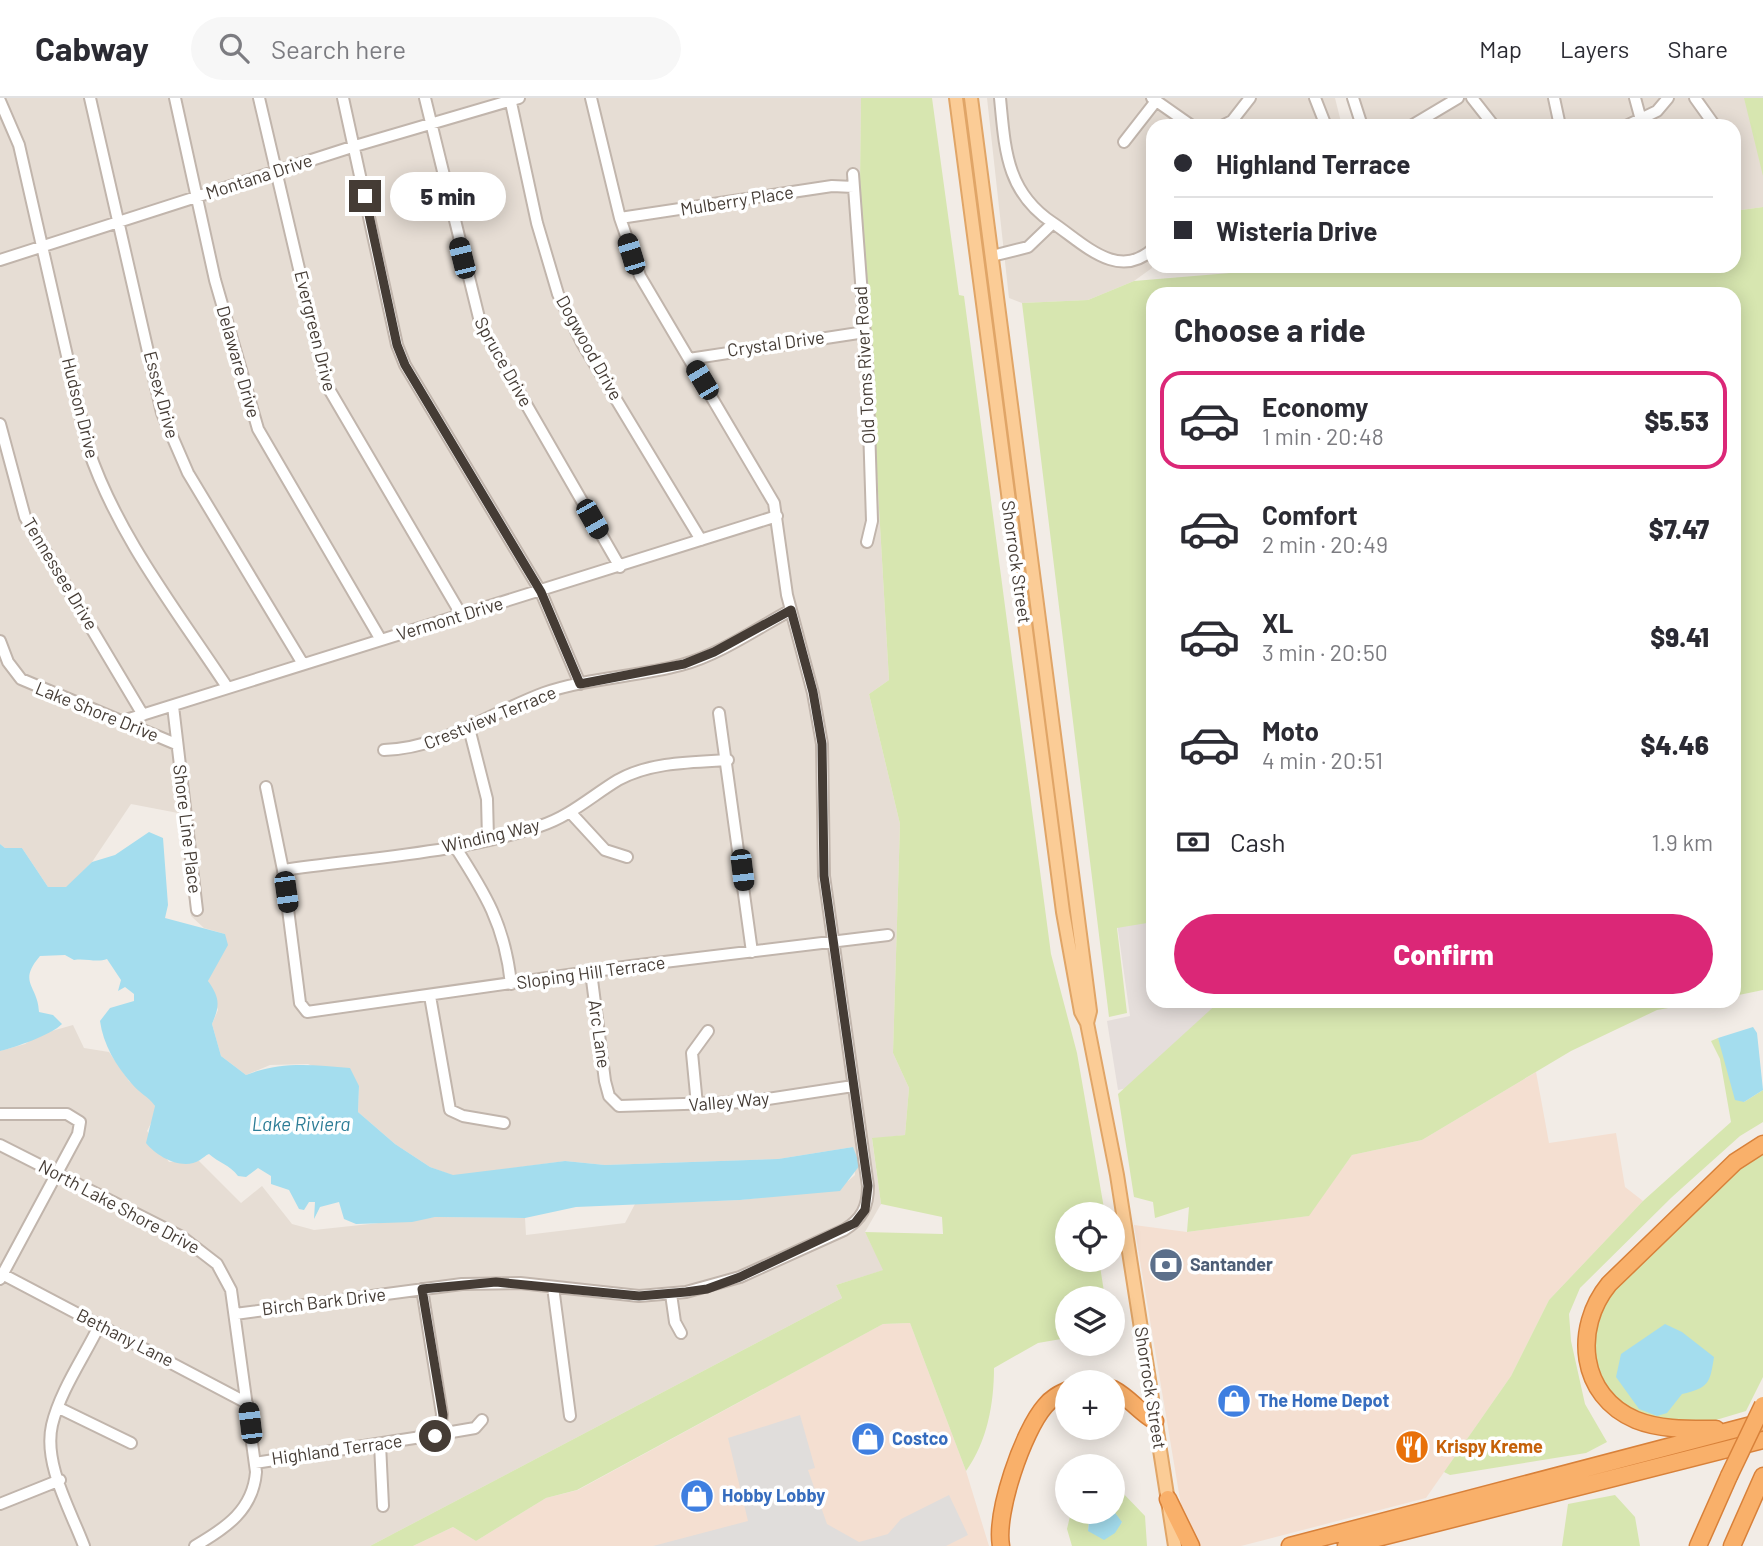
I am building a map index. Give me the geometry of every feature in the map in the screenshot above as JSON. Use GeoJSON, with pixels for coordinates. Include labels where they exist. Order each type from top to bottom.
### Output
{"type":"FeatureCollection","features":[{"type":"Feature","properties":{"kind":"highway"},"geometry":{"type":"LineString","coordinates":[[1736,1429],[1662,1427],[1627,1415],[1608,1401],[1594,1381],[1586,1359],[1586,1334],[1592,1310],[1609,1284],[1743,1155],[1763,1144]]}},
{"type":"Feature","properties":{"kind":"highway"},"geometry":{"type":"LineString","coordinates":[[1125,1396],[1140,1413],[1155,1421]]}},
{"type":"Feature","properties":{"kind":"highway"},"geometry":{"type":"LineString","coordinates":[[1001,1546],[1000,1516],[1031,1429],[1049,1401],[1055,1398]]}},
{"type":"Feature","properties":{"kind":"highway"},"geometry":{"type":"LineString","coordinates":[[1698,1546],[1763,1405]]}},
{"type":"Feature","properties":{"kind":"highway"},"geometry":{"type":"LineString","coordinates":[[1290,1546],[1763,1422]]}},
{"type":"Feature","properties":{"kind":"highway"},"geometry":{"type":"LineString","coordinates":[[1346,1546],[1763,1440]]}},
{"type":"Feature","properties":{"kind":"highway"},"geometry":{"type":"LineString","coordinates":[[1732,1546],[1763,1476]]}},
{"type":"Feature","properties":{"kind":"highway"},"geometry":{"type":"LineString","coordinates":[[1168,1499],[1191,1546]]}},
{"type":"Feature","properties":{"kind":"main road","name":"Shorrock Street"},"geometry":{"type":"LineString","coordinates":[[956,98],[1063,912],[1081,1012],[1087,1023],[1117,1178],[1175,1546]]}},
{"type":"Feature","properties":{"kind":"main road","name":"Shorrock Street"},"geometry":{"type":"LineString","coordinates":[[971,98],[1090,1011],[1087,1023]]}},
{"type":"Feature","properties":{"kind":"main road"},"geometry":{"type":"LineString","coordinates":[[965,169],[984,248],[992,256],[985,274],[988,345]]}},
{"type":"Feature","properties":{"kind":"street","name":"Essex Drive"},"geometry":{"type":"LineString","coordinates":[[90,98],[162,413],[177,453],[303,664]]}},
{"type":"Feature","properties":{"kind":"street","name":"Delaware Drive"},"geometry":{"type":"LineString","coordinates":[[175,98],[215,281],[258,429],[381,640]]}},
{"type":"Feature","properties":{"kind":"street","name":"Evergreen Drive"},"geometry":{"type":"LineString","coordinates":[[259,98],[326,384],[462,616]]}},
{"type":"Feature","properties":{"kind":"street"},"geometry":{"type":"LineString","coordinates":[[343,98],[401,355],[541,592],[580,684]]}},
{"type":"Feature","properties":{"kind":"street","name":"Spruce Drive"},"geometry":{"type":"LineString","coordinates":[[425,98],[481,326],[620,567]]}},
{"type":"Feature","properties":{"kind":"street","name":"Birch Bark Drive"},"geometry":{"type":"LineString","coordinates":[[235,1314],[496,1282],[639,1296],[707,1289],[740,1277],[855,1223],[865,1210],[868,1186],[821,843],[822,744],[813,692],[791,610],[777,516],[767,488],[640,276],[620,218],[592,98]]}},
{"type":"Feature","properties":{"kind":"street"},"geometry":{"type":"LineString","coordinates":[[1000,98],[1010,173],[1026,197],[1053,223],[1111,262],[1135,261],[1146,254]]}},
{"type":"Feature","properties":{"kind":"street"},"geometry":{"type":"LineString","coordinates":[[1234,119],[1250,98]]}},
{"type":"Feature","properties":{"kind":"street"},"geometry":{"type":"LineString","coordinates":[[1315,98],[1323,119]]}},
{"type":"Feature","properties":{"kind":"street"},"geometry":{"type":"LineString","coordinates":[[1353,98],[1360,119]]}},
{"type":"Feature","properties":{"kind":"street"},"geometry":{"type":"LineString","coordinates":[[1423,119],[1458,98]]}},
{"type":"Feature","properties":{"kind":"street"},"geometry":{"type":"LineString","coordinates":[[1472,98],[1488,119]]}},
{"type":"Feature","properties":{"kind":"street"},"geometry":{"type":"LineString","coordinates":[[1554,98],[1558,119]]}},
{"type":"Feature","properties":{"kind":"street"},"geometry":{"type":"LineString","coordinates":[[1633,119],[1635,98]]}},
{"type":"Feature","properties":{"kind":"street"},"geometry":{"type":"LineString","coordinates":[[1642,119],[1657,111],[1668,98]]}},
{"type":"Feature","properties":{"kind":"street"},"geometry":{"type":"LineString","coordinates":[[1695,98],[1710,119]]}},
{"type":"Feature","properties":{"kind":"street","name":"Montana Drive"},"geometry":{"type":"LineString","coordinates":[[0,260],[355,146],[513,99]]}},
{"type":"Feature","properties":{"kind":"street","name":"Dogwood Drive"},"geometry":{"type":"LineString","coordinates":[[513,99],[537,223],[558,294],[582,343],[701,540]]}},
{"type":"Feature","properties":{"kind":"street"},"geometry":{"type":"LineString","coordinates":[[1124,142],[1154,100],[1182,119]]}},
{"type":"Feature","properties":{"kind":"street","name":"Hudson Drive"},"geometry":{"type":"LineString","coordinates":[[0,101],[19,145],[88,447],[100,483],[142,557],[227,687]]}},
{"type":"Feature","properties":{"kind":"street"},"geometry":{"type":"LineString","coordinates":[[853,174],[854,187]]}},
{"type":"Feature","properties":{"kind":"street","name":"Mulberry Place"},"geometry":{"type":"LineString","coordinates":[[620,218],[832,186],[854,187]]}},
{"type":"Feature","properties":{"kind":"street","name":"Old Toms River Road"},"geometry":{"type":"LineString","coordinates":[[854,187],[865,332],[872,522],[867,542]]}},
{"type":"Feature","properties":{"kind":"street"},"geometry":{"type":"LineString","coordinates":[[992,256],[1028,247],[1053,223]]}},
{"type":"Feature","properties":{"kind":"street","name":"Crystal Drive"},"geometry":{"type":"LineString","coordinates":[[689,359],[865,332]]}},
{"type":"Feature","properties":{"kind":"street","name":"Tennessee Drive"},"geometry":{"type":"LineString","coordinates":[[0,424],[25,517],[143,715]]}},
{"type":"Feature","properties":{"kind":"street","name":"Vermont Drive"},"geometry":{"type":"LineString","coordinates":[[124,723],[227,687],[541,592],[777,516]]}},
{"type":"Feature","properties":{"kind":"street","name":"Crestview Terrace"},"geometry":{"type":"LineString","coordinates":[[384,750],[413,749],[469,728],[545,693],[684,664],[714,652],[791,610]]}},
{"type":"Feature","properties":{"kind":"street","name":"Lake Shore Drive"},"geometry":{"type":"LineString","coordinates":[[0,641],[8,662],[21,679],[176,744]]}},
{"type":"Feature","properties":{"kind":"street","name":"Shore Line Place"},"geometry":{"type":"LineString","coordinates":[[173,706],[197,910]]}},
{"type":"Feature","properties":{"kind":"street"},"geometry":{"type":"LineString","coordinates":[[719,713],[728,760],[752,952]]}},
{"type":"Feature","properties":{"kind":"street"},"geometry":{"type":"LineString","coordinates":[[469,728],[487,799],[488,839]]}},
{"type":"Feature","properties":{"kind":"street","name":"Winding Way"},"geometry":{"type":"LineString","coordinates":[[283,870],[454,845],[542,826],[621,779],[639,772],[688,763],[728,760]]}},
{"type":"Feature","properties":{"kind":"street"},"geometry":{"type":"LineString","coordinates":[[267,787],[283,870]]}},
{"type":"Feature","properties":{"kind":"street"},"geometry":{"type":"LineString","coordinates":[[569,812],[605,850],[627,857]]}},
{"type":"Feature","properties":{"kind":"street"},"geometry":{"type":"LineString","coordinates":[[454,845],[495,914],[504,936],[511,984]]}},
{"type":"Feature","properties":{"kind":"street","name":"Sloping Hill Terrace"},"geometry":{"type":"LineString","coordinates":[[283,870],[300,1003],[307,1012],[591,972],[888,935]]}},
{"type":"Feature","properties":{"kind":"street","name":"Arc Lane"},"geometry":{"type":"LineString","coordinates":[[591,972],[609,1096]]}},
{"type":"Feature","properties":{"kind":"street"},"geometry":{"type":"LineString","coordinates":[[430,996],[450,1110],[463,1116],[503,1123]]}},
{"type":"Feature","properties":{"kind":"street"},"geometry":{"type":"LineString","coordinates":[[697,1105],[692,1054],[708,1031]]}},
{"type":"Feature","properties":{"kind":"street","name":"Valley Way"},"geometry":{"type":"LineString","coordinates":[[609,1096],[619,1106],[697,1105],[748,1102],[853,1086]]}},
{"type":"Feature","properties":{"kind":"street"},"geometry":{"type":"LineString","coordinates":[[0,1114],[51,1112],[78,1119],[78,1134],[1,1276]]}},
{"type":"Feature","properties":{"kind":"street","name":"North Lake Shore Drive"},"geometry":{"type":"LineString","coordinates":[[0,1145],[204,1250],[226,1274],[235,1314],[255,1463],[255,1484],[247,1506],[235,1519],[195,1546]]}},
{"type":"Feature","properties":{"kind":"street","name":"Bethany Lane"},"geometry":{"type":"LineString","coordinates":[[1,1276],[247,1403]]}},
{"type":"Feature","properties":{"kind":"street"},"geometry":{"type":"LineString","coordinates":[[553,1287],[570,1416]]}},
{"type":"Feature","properties":{"kind":"street"},"geometry":{"type":"LineString","coordinates":[[422,1289],[443,1415],[440,1434]]}},
{"type":"Feature","properties":{"kind":"street"},"geometry":{"type":"LineString","coordinates":[[671,1294],[675,1322],[681,1333]]}},
{"type":"Feature","properties":{"kind":"street"},"geometry":{"type":"LineString","coordinates":[[84,1546],[60,1480],[51,1435],[59,1408],[99,1326]]}},
{"type":"Feature","properties":{"kind":"street"},"geometry":{"type":"LineString","coordinates":[[59,1408],[131,1443]]}},
{"type":"Feature","properties":{"kind":"street","name":"Highland Terrace"},"geometry":{"type":"LineString","coordinates":[[255,1463],[475,1428],[482,1420]]}},
{"type":"Feature","properties":{"kind":"street"},"geometry":{"type":"LineString","coordinates":[[380,1444],[383,1506]]}},
{"type":"Feature","properties":{"kind":"street"},"geometry":{"type":"LineString","coordinates":[[0,1504],[60,1480]]}},
{"type":"Feature","properties":{"kind":"shaded area"},"geometry":{"type":"Polygon","coordinates":[[[0,98],[861,98],[860,182],[889,680],[869,694],[900,824],[893,1053],[909,1088],[905,1135],[872,1139],[881,1204],[865,1232],[884,1270],[836,1285],[842,1298],[370,1546],[0,1546],[0,1051],[25,1044],[41,1034],[73,1025],[84,1048],[109,1052],[129,1081],[149,1096],[155,1106],[154,1117],[147,1131],[169,1162],[199,1161],[241,1203],[262,1186],[292,1224],[314,1230],[435,1217],[525,1218],[526,1235],[625,1223],[635,1204],[740,1200],[799,1193],[848,1181],[855,1175],[853,1147],[778,1159],[605,1165],[565,1161],[454,1176],[430,1167],[395,1144],[358,1112],[359,1086],[308,1064],[270,1065],[246,1075],[221,1056],[212,1024],[218,1010],[208,981],[225,934],[204,928],[191,916],[178,813],[131,804],[92,862],[67,887],[48,887],[22,848],[5,848],[0,844],[0,98]]]}},
{"type":"Feature","properties":{"kind":"shaded area"},"geometry":{"type":"Polygon","coordinates":[[[987,98],[1335,98],[1340,119],[1146,119],[1146,272],[1134,281],[1088,300],[1022,303],[1009,298],[987,98]]]}},
{"type":"Feature","properties":{"kind":"shaded area"},"geometry":{"type":"Polygon","coordinates":[[[1348,98],[1763,98],[1763,207],[1741,210],[1741,119],[1354,119],[1348,98]]]}},
{"type":"Feature","properties":{"kind":"shaded area"},"geometry":{"type":"Polygon","coordinates":[[[1146,918],[1146,1008],[1224,1008],[1147,1084],[1118,1090],[1107,1021],[1130,1016],[1117,923],[1146,918]]]}},
{"type":"Feature","properties":{"kind":"shaded area"},"geometry":{"type":"Polygon","coordinates":[[[1536,1072],[1549,1143],[1616,1133],[1625,1187],[1643,1201],[1549,1300],[1511,1376],[1426,1498],[1241,1546],[1196,1546],[1185,1529],[1134,1225],[1187,1232],[1308,1216],[1352,1155],[1422,1140],[1536,1072]]]}},
{"type":"Feature","properties":{"kind":"shaded area"},"geometry":{"type":"Polygon","coordinates":[[[910,1323],[966,1471],[989,1546],[413,1546],[453,1527],[476,1541],[546,1498],[578,1490],[883,1324],[910,1323]]]}},
{"type":"Feature","properties":{"kind":"shaded area"},"geometry":{"type":"Polygon","coordinates":[[[800,1415],[815,1468],[808,1470],[827,1524],[859,1542],[888,1534],[901,1519],[949,1495],[968,1535],[946,1546],[653,1546],[748,1521],[728,1438],[800,1415]]]}},
{"type":"Feature","properties":{"kind":"green space"},"geometry":{"type":"Polygon","coordinates":[[[861,98],[932,98],[959,295],[964,296],[1051,954],[1077,1053],[1103,1202],[1055,1202],[1055,1272],[1101,1272],[1103,1286],[1055,1286],[1055,1340],[1038,1343],[994,1368],[988,1422],[979,1448],[966,1471],[910,1323],[883,1324],[577,1490],[546,1498],[476,1541],[453,1527],[413,1546],[370,1546],[842,1298],[836,1285],[883,1270],[865,1232],[943,1234],[942,1217],[881,1204],[872,1138],[905,1135],[909,1088],[893,1053],[900,824],[869,694],[889,680],[860,182],[861,98]]]}},
{"type":"Feature","properties":{"kind":"green space"},"geometry":{"type":"Polygon","coordinates":[[[1744,98],[1763,98],[1763,176],[1744,98]]]}},
{"type":"Feature","properties":{"kind":"green space"},"geometry":{"type":"Polygon","coordinates":[[[1763,207],[1763,990],[1741,995],[1741,287],[1146,287],[1146,923],[1117,928],[1127,1013],[1109,1017],[1022,303],[1088,300],[1134,281],[1229,273],[1741,273],[1741,210],[1763,207]]]}},
{"type":"Feature","properties":{"kind":"green space"},"geometry":{"type":"Polygon","coordinates":[[[1212,1008],[1668,1008],[1657,1010],[1571,1051],[1422,1140],[1352,1155],[1309,1216],[1187,1232],[1189,1207],[1155,1218],[1153,1202],[1134,1197],[1118,1094],[1212,1008]]]}},
{"type":"Feature","properties":{"kind":"green space"},"geometry":{"type":"Polygon","coordinates":[[[1718,1038],[1744,1102],[1763,1090],[1763,1122],[1740,1136],[1672,1197],[1580,1288],[1569,1314],[1571,1341],[1585,1404],[1607,1442],[1586,1453],[1450,1475],[1444,1472],[1511,1376],[1549,1300],[1643,1201],[1731,1122],[1720,1059],[1711,1041],[1718,1038]]]}},
{"type":"Feature","properties":{"kind":"green space"},"geometry":{"type":"Polygon","coordinates":[[[1763,1147],[1763,1377],[1746,1411],[1706,1423],[1667,1423],[1620,1406],[1598,1381],[1590,1327],[1621,1276],[1763,1147]]]}},
{"type":"Feature","properties":{"kind":"green space"},"geometry":{"type":"Polygon","coordinates":[[[1125,1495],[1145,1516],[1147,1546],[1072,1546],[1068,1524],[1089,1524],[1088,1531],[1125,1524],[1125,1495]]]}},
{"type":"Feature","properties":{"kind":"green space"},"geometry":{"type":"Polygon","coordinates":[[[1615,1495],[1635,1517],[1640,1546],[1562,1546],[1568,1504],[1615,1495]]]}},
{"type":"Feature","properties":{"kind":"water","name":"Lake Riviera"},"geometry":{"type":"Polygon","coordinates":[[[149,832],[163,838],[168,905],[165,918],[225,934],[228,945],[208,981],[218,1002],[212,1024],[221,1056],[246,1075],[285,1066],[350,1068],[359,1086],[358,1112],[395,1144],[430,1167],[453,1175],[565,1161],[605,1165],[778,1159],[853,1147],[860,1165],[840,1191],[740,1200],[576,1207],[525,1218],[435,1217],[412,1222],[356,1224],[344,1219],[339,1202],[320,1207],[314,1219],[315,1202],[309,1202],[304,1210],[299,1209],[289,1190],[271,1184],[271,1176],[258,1168],[246,1177],[238,1176],[209,1154],[193,1163],[171,1161],[146,1143],[155,1106],[121,1070],[104,1038],[100,1021],[110,1008],[134,1001],[134,994],[125,987],[118,991],[121,980],[107,959],[74,960],[65,955],[40,956],[33,965],[29,978],[39,1012],[53,1015],[62,1024],[24,1044],[0,1051],[0,844],[5,848],[22,848],[48,887],[66,887],[92,862],[115,855],[149,832]]]}},
{"type":"Feature","properties":{"kind":"water"},"geometry":{"type":"Polygon","coordinates":[[[1753,1027],[1757,1033],[1763,1090],[1744,1102],[1735,1100],[1718,1038],[1753,1027]]]}},
{"type":"Feature","properties":{"kind":"water"},"geometry":{"type":"Polygon","coordinates":[[[1665,1324],[1682,1332],[1714,1357],[1707,1383],[1682,1394],[1667,1413],[1657,1416],[1639,1409],[1616,1377],[1621,1354],[1665,1324]]]}},
{"type":"Feature","properties":{"kind":"water"},"geometry":{"type":"Polygon","coordinates":[[[1089,1524],[1121,1524],[1115,1533],[1104,1540],[1088,1531],[1089,1524]]]}},
{"type":"Feature","properties":{"kind":"place","name":"Santander"},"geometry":{"type":"Point","coordinates":[1166,1265]}},
{"type":"Feature","properties":{"kind":"place","name":"The Home Depot"},"geometry":{"type":"Point","coordinates":[1234,1401]}},
{"type":"Feature","properties":{"kind":"place","name":"Costco"},"geometry":{"type":"Point","coordinates":[868,1439]}},
{"type":"Feature","properties":{"kind":"place","name":"Krispy Kreme"},"geometry":{"type":"Point","coordinates":[1412,1447]}},
{"type":"Feature","properties":{"kind":"place","name":"Hobby Lobby"},"geometry":{"type":"Point","coordinates":[697,1496]}},
{"type":"Feature","properties":{"kind":"route"},"geometry":{"type":"LineString","coordinates":[[365,196],[397,345],[405,365],[471,471],[541,592],[580,684],[684,664],[714,652],[791,610],[817,708],[822,744],[821,843],[824,876],[868,1186],[865,1210],[855,1223],[740,1277],[707,1289],[639,1296],[496,1282],[462,1283],[422,1289],[443,1415],[442,1430],[435,1436]]}}]}
